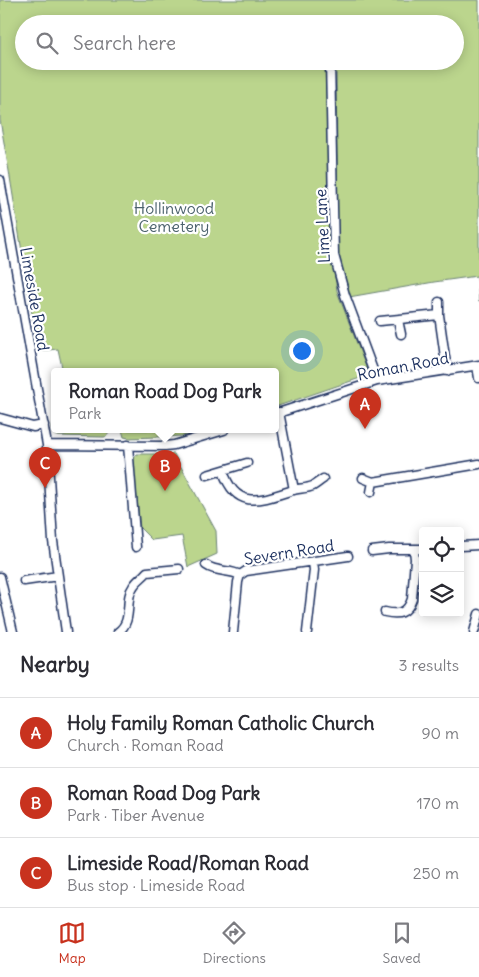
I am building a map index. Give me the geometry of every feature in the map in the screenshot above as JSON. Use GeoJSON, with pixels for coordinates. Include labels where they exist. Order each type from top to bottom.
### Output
{"type":"FeatureCollection","features":[{"type":"Feature","properties":{"kind":"street","name":"Lime Lane"},"geometry":{"type":"LineString","coordinates":[[330,70],[334,255],[344,295],[377,382]]}},
{"type":"Feature","properties":{"kind":"street","name":"Limeside Road"},"geometry":{"type":"LineString","coordinates":[[0,180],[47,445],[53,541],[66,632]]}},
{"type":"Feature","properties":{"kind":"street"},"geometry":{"type":"LineString","coordinates":[[439,302],[439,315],[447,370]]}},
{"type":"Feature","properties":{"kind":"street"},"geometry":{"type":"LineString","coordinates":[[380,321],[439,315]]}},
{"type":"Feature","properties":{"kind":"street"},"geometry":{"type":"LineString","coordinates":[[398,320],[401,334]]}},
{"type":"Feature","properties":{"kind":"street","name":"Roman Road"},"geometry":{"type":"LineString","coordinates":[[279,412],[377,382],[478,366]]}},
{"type":"Feature","properties":{"kind":"street"},"geometry":{"type":"LineString","coordinates":[[478,366],[479,378]]}},
{"type":"Feature","properties":{"kind":"street"},"geometry":{"type":"LineString","coordinates":[[0,418],[33,426],[44,425]]}},
{"type":"Feature","properties":{"kind":"street"},"geometry":{"type":"LineString","coordinates":[[279,422],[294,490]]}},
{"type":"Feature","properties":{"kind":"street"},"geometry":{"type":"LineString","coordinates":[[47,445],[166,446],[214,433]]}},
{"type":"Feature","properties":{"kind":"street"},"geometry":{"type":"LineString","coordinates":[[128,446],[136,547]]}},
{"type":"Feature","properties":{"kind":"street"},"geometry":{"type":"LineString","coordinates":[[207,475],[247,463]]}},
{"type":"Feature","properties":{"kind":"street"},"geometry":{"type":"LineString","coordinates":[[363,478],[373,482],[479,464]]}},
{"type":"Feature","properties":{"kind":"street"},"geometry":{"type":"LineString","coordinates":[[224,470],[226,480],[234,492],[247,499],[254,500],[313,486],[323,480]]}},
{"type":"Feature","properties":{"kind":"street"},"geometry":{"type":"LineString","coordinates":[[371,492],[373,482]]}},
{"type":"Feature","properties":{"kind":"street"},"geometry":{"type":"LineString","coordinates":[[313,486],[315,495]]}},
{"type":"Feature","properties":{"kind":"street"},"geometry":{"type":"LineString","coordinates":[[464,546],[479,544]]}},
{"type":"Feature","properties":{"kind":"street"},"geometry":{"type":"LineString","coordinates":[[372,551],[419,549]]}},
{"type":"Feature","properties":{"kind":"street"},"geometry":{"type":"LineString","coordinates":[[385,612],[393,614],[402,612],[410,606],[415,559],[414,550]]}},
{"type":"Feature","properties":{"kind":"street","name":"Severn Road"},"geometry":{"type":"LineString","coordinates":[[206,565],[212,569],[234,572],[240,575],[246,571],[348,556]]}},
{"type":"Feature","properties":{"kind":"street"},"geometry":{"type":"LineString","coordinates":[[307,632],[314,570],[313,562]]}},
{"type":"Feature","properties":{"kind":"street"},"geometry":{"type":"LineString","coordinates":[[118,632],[123,629],[126,623],[131,589],[147,572],[179,569]]}},
{"type":"Feature","properties":{"kind":"street"},"geometry":{"type":"LineString","coordinates":[[233,632],[240,575]]}},
{"type":"Feature","properties":{"kind":"street"},"geometry":{"type":"LineString","coordinates":[[24,581],[58,576]]}},
{"type":"Feature","properties":{"kind":"street"},"geometry":{"type":"LineString","coordinates":[[0,580],[13,632]]}},
{"type":"Feature","properties":{"kind":"street"},"geometry":{"type":"LineString","coordinates":[[474,632],[479,614]]}},
{"type":"Feature","properties":{"kind":"green space","name":"Hollinwood Cemetery"},"geometry":{"type":"Polygon","coordinates":[[[0,0],[479,0],[479,302],[477,276],[349,297],[338,259],[336,70],[464,70],[464,15],[15,15],[15,70],[325,70],[332,256],[337,291],[369,375],[279,406],[279,368],[62,368],[58,349],[38,351],[0,120],[0,0]]]}},
{"type":"Feature","properties":{"kind":"green space"},"geometry":{"type":"Polygon","coordinates":[[[53,433],[108,433],[104,437],[57,436],[53,433]]]}},
{"type":"Feature","properties":{"kind":"green space"},"geometry":{"type":"Polygon","coordinates":[[[123,433],[193,433],[183,436],[124,437],[123,433]]]}},
{"type":"Feature","properties":{"kind":"green space"},"geometry":{"type":"Polygon","coordinates":[[[137,454],[174,454],[216,531],[217,554],[188,567],[182,536],[152,540],[140,528],[133,460],[137,454]]]}},
{"type":"Feature","properties":{"kind":"place","name":"Holy Family Roman Catholic Church"},"geometry":{"type":"Point","coordinates":[365,429]}},
{"type":"Feature","properties":{"kind":"place","name":"Limeside Road/Roman Road"},"geometry":{"type":"Point","coordinates":[45,488]}},
{"type":"Feature","properties":{"kind":"place","name":"Roman Road Dog Park"},"geometry":{"type":"Point","coordinates":[165,491]}}]}
